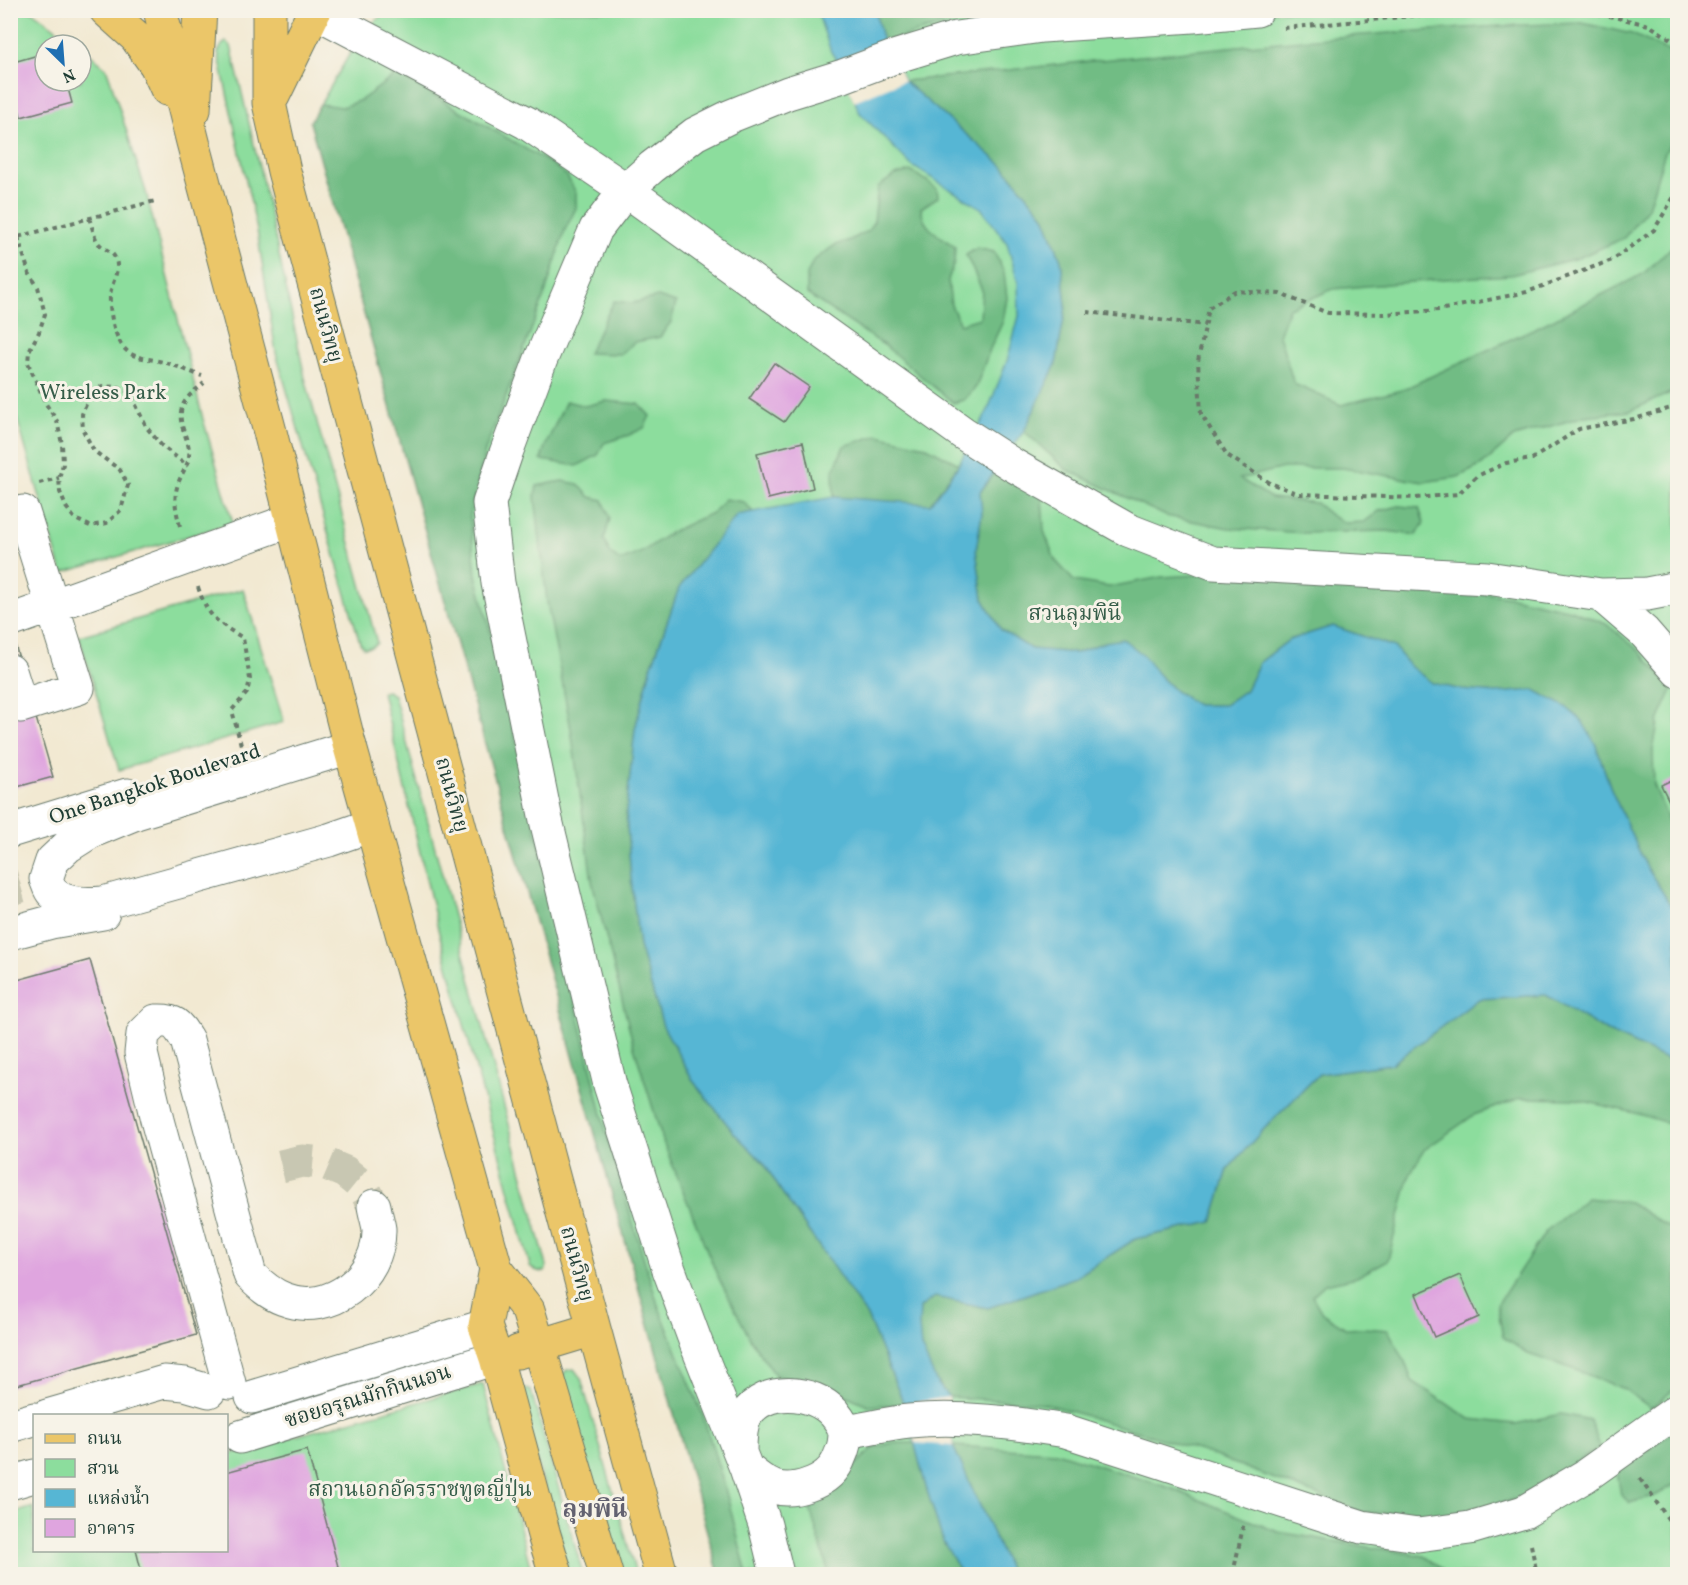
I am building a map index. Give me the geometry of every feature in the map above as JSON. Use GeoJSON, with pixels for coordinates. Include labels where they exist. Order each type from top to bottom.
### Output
{"type":"FeatureCollection","features":[{"type":"Feature","properties":{"kind":"main road"},"geometry":{"type":"LineString","coordinates":[[106,10],[136,38],[156,65],[193,142]]}},
{"type":"Feature","properties":{"kind":"main road"},"geometry":{"type":"LineString","coordinates":[[160,10],[351,747],[496,1269],[528,1310],[606,1575]]}},
{"type":"Feature","properties":{"kind":"main road"},"geometry":{"type":"LineString","coordinates":[[193,142],[200,10]]}},
{"type":"Feature","properties":{"kind":"main road","name":"ถนนวิทยุ"},"geometry":{"type":"LineString","coordinates":[[269,10],[269,103],[284,171],[661,1575]]}},
{"type":"Feature","properties":{"kind":"main road"},"geometry":{"type":"LineString","coordinates":[[269,103],[314,11]]}},
{"type":"Feature","properties":{"kind":"main road"},"geometry":{"type":"LineString","coordinates":[[496,1269],[485,1326],[496,1358],[556,1575]]}},
{"type":"Feature","properties":{"kind":"main road"},"geometry":{"type":"LineString","coordinates":[[496,1358],[594,1329]]}},
{"type":"Feature","properties":{"kind":"street"},"geometry":{"type":"LineString","coordinates":[[777,1575],[765,1526],[743,1460],[668,1267],[610,1085],[546,819],[498,583],[489,503],[541,359],[596,229],[626,190],[696,134],[731,116],[788,93],[956,38],[1042,26],[1257,10]]}},
{"type":"Feature","properties":{"kind":"street"},"geometry":{"type":"LineString","coordinates":[[314,11],[527,123],[626,190],[963,433],[1013,465],[1128,530],[1213,563],[1487,578],[1601,596],[1647,594],[1677,588]]}},
{"type":"Feature","properties":{"kind":"street"},"geometry":{"type":"LineString","coordinates":[[10,516],[23,512],[78,688],[21,706],[10,671]]}},
{"type":"Feature","properties":{"kind":"street"},"geometry":{"type":"LineString","coordinates":[[10,621],[292,520]]}},
{"type":"Feature","properties":{"kind":"street"},"geometry":{"type":"LineString","coordinates":[[1601,596],[1644,632],[1677,670]]}},
{"type":"Feature","properties":{"kind":"street","name":"One Bangkok Boulevard"},"geometry":{"type":"LineString","coordinates":[[10,831],[64,816],[300,739]]}},
{"type":"Feature","properties":{"kind":"street"},"geometry":{"type":"LineString","coordinates":[[351,747],[136,813],[90,832],[68,846],[33,882],[64,899],[82,904],[104,903],[318,843],[372,825]]}},
{"type":"Feature","properties":{"kind":"street"},"geometry":{"type":"LineString","coordinates":[[10,933],[51,922],[170,903],[333,855]]}},
{"type":"Feature","properties":{"kind":"street"},"geometry":{"type":"LineString","coordinates":[[223,1397],[141,1053],[143,1034],[156,1021],[169,1020],[178,1025],[187,1040],[250,1275],[266,1290],[285,1300],[308,1303],[331,1300],[351,1288],[367,1272],[376,1251],[379,1228],[374,1206]]}},
{"type":"Feature","properties":{"kind":"street","name":"ซอยอรุณมักกินนอน"},"geometry":{"type":"LineString","coordinates":[[223,1397],[485,1326]]}},
{"type":"Feature","properties":{"kind":"street","name":"ซอยอรุณมักกินนอน"},"geometry":{"type":"LineString","coordinates":[[233,1438],[496,1358]]}},
{"type":"Feature","properties":{"kind":"street"},"geometry":{"type":"LineString","coordinates":[[54,1414],[164,1382],[185,1384],[223,1397]]}},
{"type":"Feature","properties":{"kind":"street"},"geometry":{"type":"LineString","coordinates":[[798,1395],[815,1398],[828,1406],[839,1419],[845,1432],[842,1451],[836,1467],[824,1478],[808,1485],[789,1490],[773,1487],[759,1479],[743,1460],[741,1433],[745,1416],[770,1397],[798,1395]]}},
{"type":"Feature","properties":{"kind":"street","name":"ซอยอรุณมักกินนอน"},"geometry":{"type":"LineString","coordinates":[[223,1397],[256,1406],[253,1424],[247,1432],[233,1438]]}},
{"type":"Feature","properties":{"kind":"street"},"geometry":{"type":"LineString","coordinates":[[845,1432],[909,1421],[951,1420],[1016,1423],[1066,1431],[1362,1527],[1418,1535],[1470,1528],[1524,1512],[1585,1476],[1677,1410]]}},
{"type":"Feature","properties":{"kind":"street"},"geometry":{"type":"LineString","coordinates":[[10,1426],[33,1419]]}},
{"type":"Feature","properties":{"kind":"street"},"geometry":{"type":"LineString","coordinates":[[10,1483],[33,1476]]}},
{"type":"Feature","properties":{"kind":"path"},"geometry":{"type":"LineString","coordinates":[[1582,10],[1649,25],[1677,44]]}},
{"type":"Feature","properties":{"kind":"path"},"geometry":{"type":"LineString","coordinates":[[1677,190],[1654,230],[1612,260],[1527,292],[1439,310],[1385,314],[1328,313],[1280,294],[1235,291],[1209,308],[1198,361],[1201,414],[1227,455],[1270,483],[1299,494],[1416,498],[1458,494],[1477,476],[1506,463],[1532,459],[1579,429],[1634,419],[1677,406]]}},
{"type":"Feature","properties":{"kind":"path"},"geometry":{"type":"LineString","coordinates":[[10,239],[155,201]]}},
{"type":"Feature","properties":{"kind":"path"},"geometry":{"type":"LineString","coordinates":[[89,218],[99,244],[111,252],[116,259],[117,271],[110,294],[111,318],[119,342],[130,354],[164,362],[202,376]]}},
{"type":"Feature","properties":{"kind":"path"},"geometry":{"type":"LineString","coordinates":[[18,237],[29,273],[38,287],[45,314],[29,351],[28,363],[46,404],[57,421],[63,464],[59,478],[60,492],[66,507],[75,519],[90,526],[107,523],[121,510],[128,485],[120,470],[94,451],[84,430],[82,414],[90,395],[102,386],[119,387],[130,393],[147,428],[162,446],[188,466]]}},
{"type":"Feature","properties":{"kind":"path"},"geometry":{"type":"LineString","coordinates":[[1087,312],[1205,325]]}},
{"type":"Feature","properties":{"kind":"path"},"geometry":{"type":"LineString","coordinates":[[1621,1451],[1677,1533]]}},
{"type":"Feature","properties":{"kind":"path"},"geometry":{"type":"LineString","coordinates":[[1233,1575],[1252,1490]]}},
{"type":"Feature","properties":{"kind":"green space","name":"Wireless Park"},"geometry":{"type":"Polygon","coordinates":[[[11,11],[32,11],[62,33],[33,33],[33,93],[93,93],[93,57],[106,68],[146,192],[203,419],[233,523],[62,573],[11,398],[11,11]]]}},
{"type":"Feature","properties":{"kind":"green space","name":"สวนลุมพินี"},"geometry":{"type":"Polygon","coordinates":[[[386,11],[1677,11],[1677,1574],[719,1574],[310,122],[360,36],[386,11]]]}},
{"type":"Feature","properties":{"kind":"green space"},"geometry":{"type":"Polygon","coordinates":[[[875,11],[1072,11],[955,22],[883,42],[875,11]]]}},
{"type":"Feature","properties":{"kind":"green space"},"geometry":{"type":"Polygon","coordinates":[[[1582,23],[1632,34],[1677,55],[1678,132],[1665,152],[1648,208],[1624,238],[1578,258],[1511,275],[1333,289],[1289,308],[1279,335],[1294,384],[1341,405],[1402,390],[1552,320],[1643,274],[1677,242],[1677,390],[1630,411],[1585,416],[1514,437],[1482,465],[1458,477],[1423,482],[1343,468],[1283,468],[1240,479],[1271,498],[1316,503],[1333,517],[1346,523],[1364,522],[1379,511],[1399,506],[1419,508],[1424,523],[1417,535],[1386,531],[1304,533],[1229,528],[1166,516],[1067,470],[1024,431],[1056,364],[1066,306],[1061,260],[1044,216],[1003,166],[904,81],[1327,38],[1497,26],[1582,23]]]}},
{"type":"Feature","properties":{"kind":"green space"},"geometry":{"type":"Polygon","coordinates":[[[226,42],[231,46],[305,378],[377,643],[371,647],[364,648],[360,643],[276,353],[257,230],[218,52],[226,42]]]}},
{"type":"Feature","properties":{"kind":"green space"},"geometry":{"type":"Polygon","coordinates":[[[397,74],[550,163],[567,176],[576,193],[576,208],[565,230],[546,291],[485,451],[470,515],[476,575],[609,1144],[658,1305],[702,1413],[724,1484],[747,1574],[719,1574],[310,122],[320,104],[342,107],[361,100],[397,74]]]}},
{"type":"Feature","properties":{"kind":"green space"},"geometry":{"type":"Polygon","coordinates":[[[910,171],[937,189],[938,197],[921,208],[922,215],[928,227],[955,247],[954,263],[948,280],[951,305],[960,324],[980,318],[982,290],[966,255],[977,248],[994,252],[1004,272],[1007,298],[1003,321],[976,387],[964,400],[953,403],[884,345],[807,294],[807,275],[813,261],[835,245],[868,231],[874,221],[878,187],[895,175],[910,171]]]}},
{"type":"Feature","properties":{"kind":"green space"},"geometry":{"type":"Polygon","coordinates":[[[658,297],[676,303],[671,322],[660,337],[635,342],[620,354],[588,353],[614,301],[633,303],[658,297]]]}},
{"type":"Feature","properties":{"kind":"green space"},"geometry":{"type":"Polygon","coordinates":[[[566,401],[585,406],[606,401],[639,404],[650,416],[644,428],[604,443],[598,455],[577,466],[541,460],[566,401]]]}},
{"type":"Feature","properties":{"kind":"green space"},"geometry":{"type":"Polygon","coordinates":[[[878,435],[925,446],[959,464],[929,505],[834,497],[833,472],[844,446],[878,435]]]}},
{"type":"Feature","properties":{"kind":"green space"},"geometry":{"type":"Polygon","coordinates":[[[997,469],[1042,498],[1044,531],[1055,560],[1074,581],[1109,587],[1162,577],[1215,574],[1464,590],[1512,597],[1571,610],[1606,624],[1637,649],[1673,688],[1659,719],[1653,749],[1654,785],[1677,837],[1677,915],[1646,866],[1612,792],[1595,743],[1566,707],[1534,690],[1496,693],[1462,690],[1432,683],[1411,667],[1394,647],[1333,626],[1289,640],[1259,663],[1246,690],[1224,705],[1197,705],[1175,691],[1158,674],[1105,642],[1076,653],[1031,649],[1001,630],[983,599],[976,550],[982,513],[980,492],[997,469]]]}},
{"type":"Feature","properties":{"kind":"green space"},"geometry":{"type":"Polygon","coordinates":[[[562,481],[578,484],[590,497],[603,500],[610,518],[604,540],[610,553],[620,561],[642,552],[671,532],[714,512],[725,499],[744,502],[753,512],[737,516],[679,588],[651,668],[635,729],[626,812],[639,946],[663,1026],[694,1082],[735,1134],[764,1163],[867,1316],[904,1404],[870,1406],[829,1388],[776,1376],[752,1342],[717,1275],[664,1144],[634,1047],[592,881],[571,729],[547,602],[535,496],[537,486],[562,481]]]}},
{"type":"Feature","properties":{"kind":"green space"},"geometry":{"type":"Polygon","coordinates":[[[243,589],[284,722],[119,770],[79,636],[243,589]]]}},
{"type":"Feature","properties":{"kind":"green space"},"geometry":{"type":"Polygon","coordinates":[[[387,691],[394,695],[547,1266],[545,1271],[537,1271],[530,1266],[439,933],[382,692],[387,691]]]}},
{"type":"Feature","properties":{"kind":"green space"},"geometry":{"type":"Polygon","coordinates":[[[1546,995],[1606,1031],[1677,1064],[1677,1126],[1635,1113],[1575,1099],[1521,1098],[1474,1115],[1424,1150],[1409,1177],[1388,1260],[1357,1277],[1325,1284],[1312,1296],[1322,1313],[1347,1329],[1388,1330],[1404,1359],[1412,1381],[1470,1419],[1515,1424],[1561,1414],[1590,1420],[1600,1447],[1523,1497],[1485,1508],[1442,1516],[1361,1512],[1207,1453],[1044,1403],[949,1397],[936,1380],[923,1353],[919,1332],[920,1308],[935,1297],[988,1308],[1076,1277],[1135,1239],[1212,1222],[1228,1169],[1319,1074],[1391,1064],[1479,999],[1546,995]]]}},
{"type":"Feature","properties":{"kind":"green space"},"geometry":{"type":"Polygon","coordinates":[[[1587,1198],[1629,1202],[1677,1232],[1677,1387],[1651,1408],[1624,1389],[1528,1354],[1503,1337],[1497,1305],[1546,1231],[1587,1198]]]}},
{"type":"Feature","properties":{"kind":"green space"},"geometry":{"type":"Polygon","coordinates":[[[574,1369],[581,1378],[636,1574],[619,1574],[562,1375],[567,1370],[574,1369]]]}},
{"type":"Feature","properties":{"kind":"green space","name":"สถานเอกอัครราชทูตญี่ปุ่น"},"geometry":{"type":"Polygon","coordinates":[[[483,1384],[532,1574],[11,1574],[10,1514],[33,1507],[33,1552],[228,1552],[228,1455],[483,1384]]]}},
{"type":"Feature","properties":{"kind":"green space"},"geometry":{"type":"Polygon","coordinates":[[[524,1388],[531,1391],[583,1574],[569,1574],[518,1394],[524,1388]]]}},
{"type":"Feature","properties":{"kind":"green space"},"geometry":{"type":"Polygon","coordinates":[[[1677,1429],[1677,1483],[1657,1495],[1630,1503],[1621,1495],[1617,1471],[1677,1429]]]}},
{"type":"Feature","properties":{"kind":"green space"},"geometry":{"type":"Polygon","coordinates":[[[891,1443],[915,1443],[943,1541],[962,1574],[829,1574],[810,1509],[872,1449],[891,1443]]]}},
{"type":"Feature","properties":{"kind":"green space"},"geometry":{"type":"Polygon","coordinates":[[[953,1446],[1056,1452],[1173,1489],[1278,1532],[1424,1556],[1442,1569],[1443,1574],[1011,1574],[953,1446]]]}},
{"type":"Feature","properties":{"kind":"water"},"geometry":{"type":"Polygon","coordinates":[[[817,11],[875,11],[883,42],[891,51],[904,81],[1003,166],[1044,216],[1061,260],[1066,306],[1056,364],[1024,431],[980,492],[982,513],[976,550],[983,599],[1001,630],[1031,649],[1076,653],[1105,642],[1123,639],[1142,654],[1175,691],[1197,705],[1224,705],[1246,690],[1259,663],[1289,640],[1333,626],[1394,647],[1411,667],[1432,683],[1462,690],[1496,693],[1534,690],[1566,707],[1582,721],[1595,743],[1612,792],[1646,866],[1677,915],[1677,1064],[1606,1031],[1546,995],[1479,999],[1391,1064],[1319,1074],[1228,1169],[1212,1222],[1135,1239],[1076,1277],[988,1308],[935,1297],[920,1308],[921,1347],[938,1385],[949,1397],[953,1446],[1011,1574],[962,1574],[943,1541],[904,1404],[867,1316],[764,1163],[735,1134],[694,1082],[663,1026],[639,946],[626,812],[635,729],[651,668],[679,588],[737,515],[834,497],[930,504],[956,469],[987,412],[1007,361],[1019,316],[1018,283],[1007,243],[981,208],[912,166],[860,113],[831,52],[817,11]]]}},
{"type":"Feature","properties":{"kind":"pier"},"geometry":{"type":"Polygon","coordinates":[[[883,42],[891,51],[904,81],[854,101],[837,61],[883,42]]]}},
{"type":"Feature","properties":{"kind":"pier"},"geometry":{"type":"Polygon","coordinates":[[[949,1397],[953,1446],[915,1443],[904,1404],[949,1397]]]}},
{"type":"Feature","properties":{"kind":"building"},"geometry":{"type":"Polygon","coordinates":[[[33,56],[33,93],[69,93],[72,103],[21,117],[10,77],[10,63],[33,56]]]}},
{"type":"Feature","properties":{"kind":"building"},"geometry":{"type":"Polygon","coordinates":[[[774,363],[809,387],[784,422],[749,399],[774,363]]]}},
{"type":"Feature","properties":{"kind":"building"},"geometry":{"type":"Polygon","coordinates":[[[803,442],[813,488],[768,499],[757,453],[803,442]]]}},
{"type":"Feature","properties":{"kind":"building"},"geometry":{"type":"Polygon","coordinates":[[[10,627],[53,777],[10,789],[10,627]]]}},
{"type":"Feature","properties":{"kind":"building"},"geometry":{"type":"Polygon","coordinates":[[[1678,777],[1678,819],[1661,785],[1678,777]]]}},
{"type":"Feature","properties":{"kind":"building"},"geometry":{"type":"Polygon","coordinates":[[[90,960],[196,1335],[10,1387],[10,982],[90,960]]]}},
{"type":"Feature","properties":{"kind":"building"},"geometry":{"type":"Polygon","coordinates":[[[1460,1275],[1479,1317],[1434,1337],[1416,1294],[1460,1275]]]}},
{"type":"Feature","properties":{"kind":"building"},"geometry":{"type":"Polygon","coordinates":[[[307,1450],[340,1574],[142,1574],[136,1552],[228,1552],[228,1471],[307,1450]]]}},
{"type":"Feature","properties":{"kind":"tunnel"},"geometry":{"type":"LineString","coordinates":[[10,889],[21,886]]}},
{"type":"Feature","properties":{"kind":"tunnel"},"geometry":{"type":"LineString","coordinates":[[281,1166],[302,1161],[324,1163],[345,1172],[362,1186],[374,1206]]}},
{"type":"Feature","properties":{"kind":"district","name":"ลุมพินี"},"geometry":{"type":"Point","coordinates":[595,1511]}}]}
